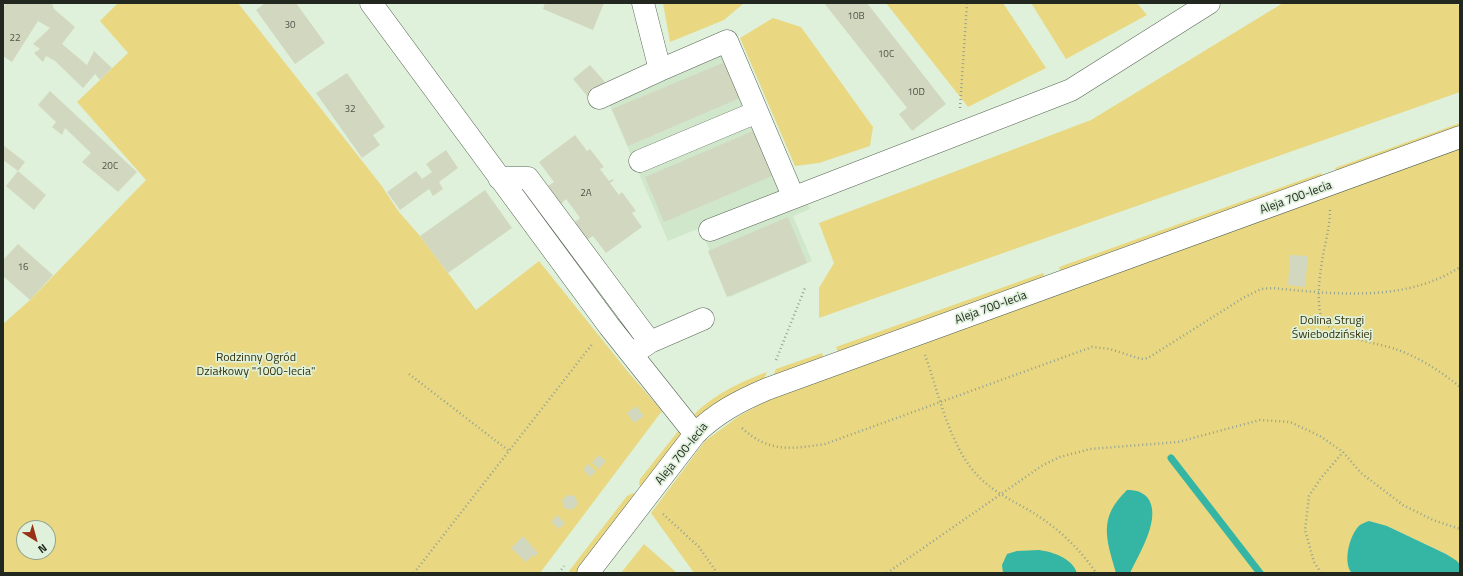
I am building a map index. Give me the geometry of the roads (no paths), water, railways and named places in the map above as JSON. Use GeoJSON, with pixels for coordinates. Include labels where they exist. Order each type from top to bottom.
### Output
{"type":"FeatureCollection","features":[{"type":"Feature","properties":{"kind":"street"},"geometry":{"type":"LineString","coordinates":[[371,3],[609,326],[695,434]]}},
{"type":"Feature","properties":{"kind":"street"},"geometry":{"type":"LineString","coordinates":[[643,3],[660,70]]}},
{"type":"Feature","properties":{"kind":"street"},"geometry":{"type":"LineString","coordinates":[[710,230],[793,196],[1071,90],[1209,3]]}},
{"type":"Feature","properties":{"kind":"street"},"geometry":{"type":"LineString","coordinates":[[599,98],[728,41],[793,196]]}},
{"type":"Feature","properties":{"kind":"street"},"geometry":{"type":"LineString","coordinates":[[640,161],[757,112]]}},
{"type":"Feature","properties":{"kind":"street","name":"Aleja 700-lecia"},"geometry":{"type":"LineString","coordinates":[[588,573],[695,434],[710,420],[728,407],[767,389],[1460,137]]}},
{"type":"Feature","properties":{"kind":"street"},"geometry":{"type":"LineString","coordinates":[[499,178],[528,178],[650,342]]}},
{"type":"Feature","properties":{"kind":"street"},"geometry":{"type":"LineString","coordinates":[[638,361],[650,342],[704,319]]}},
{"type":"Feature","properties":{"kind":"water"},"geometry":{"type":"Polygon","coordinates":[[[1127,490],[1138,491],[1147,497],[1151,505],[1151,524],[1144,546],[1130,573],[1116,573],[1107,539],[1108,519],[1118,500],[1127,490]]]}},
{"type":"Feature","properties":{"kind":"water"},"geometry":{"type":"Polygon","coordinates":[[[1369,521],[1387,526],[1446,554],[1457,561],[1460,565],[1460,573],[1352,573],[1348,562],[1348,548],[1350,541],[1356,529],[1363,523],[1369,521]]]}},
{"type":"Feature","properties":{"kind":"water"},"geometry":{"type":"Polygon","coordinates":[[[1039,550],[1056,554],[1071,563],[1077,573],[1003,573],[1002,565],[1007,554],[1017,551],[1039,550]]]}},
{"type":"Feature","properties":{"kind":"waterway"},"geometry":{"type":"LineString","coordinates":[[1171,458],[1260,573]]}},
{"type":"Feature","properties":{"kind":"park label","name":"Dolina Strugi Świebodzińskiej"},"geometry":{"type":"Point","coordinates":[1332,328]}},
{"type":"Feature","properties":{"kind":"park label","name":"Rodzinny Ogród Działkowy \"1000-lecia\""},"geometry":{"type":"Point","coordinates":[256,365]}}]}
